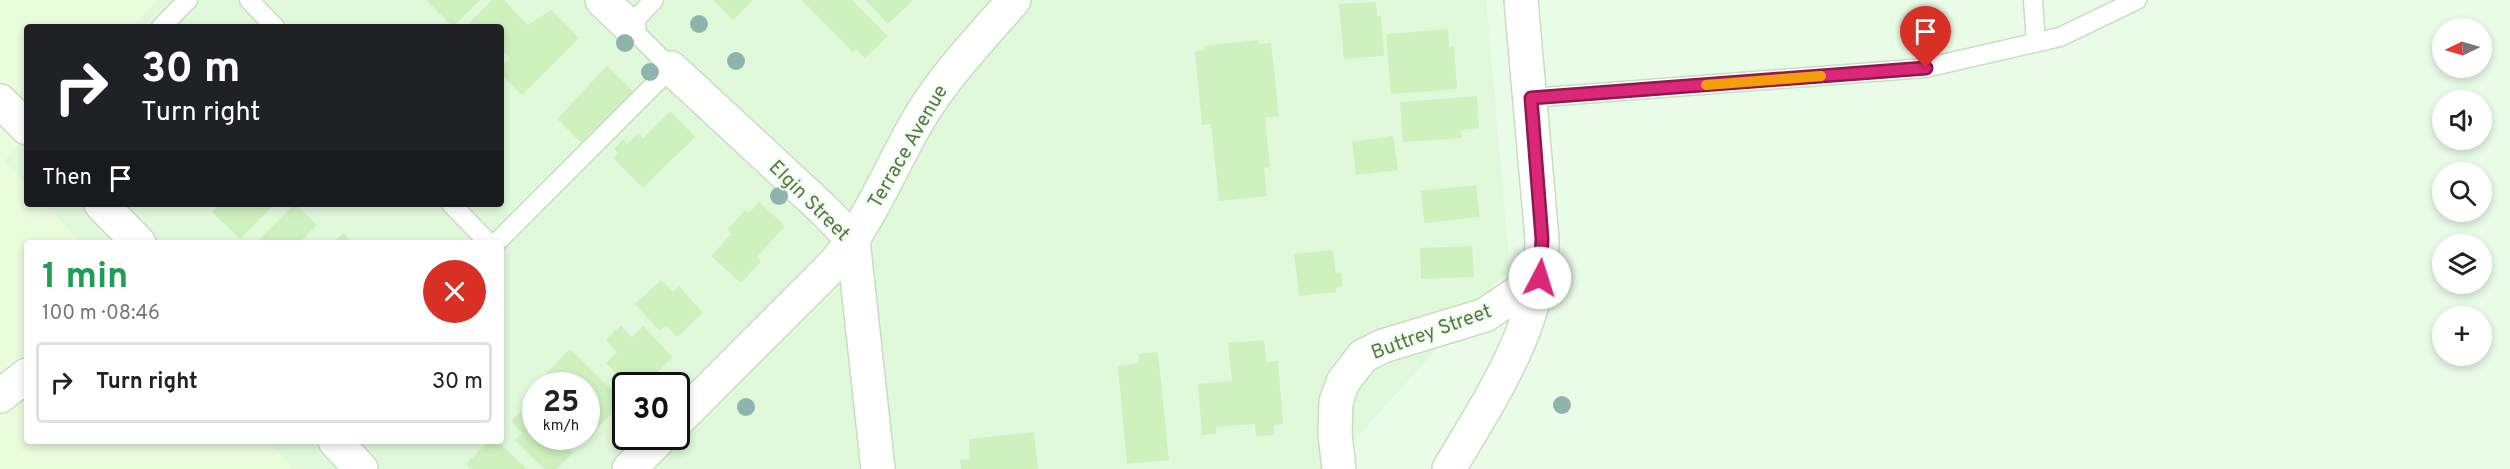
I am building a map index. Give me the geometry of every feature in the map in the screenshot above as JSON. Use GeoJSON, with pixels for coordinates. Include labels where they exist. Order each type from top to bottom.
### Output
{"type":"FeatureCollection","features":[{"type":"Feature","properties":{"kind":"street","name":"Elgin Street"},"geometry":{"type":"LineString","coordinates":[[602,0],[629,26]]}},
{"type":"Feature","properties":{"kind":"street","name":"Terrace Avenue"},"geometry":{"type":"LineString","coordinates":[[690,408],[808,292],[853,240],[918,121],[939,89],[1014,0]]}},
{"type":"Feature","properties":{"kind":"street"},"geometry":{"type":"LineString","coordinates":[[1449,469],[1506,371],[1534,303],[1540,278],[1542,239],[1521,0]]}},
{"type":"Feature","properties":{"kind":"street","name":"Elgin Street"},"geometry":{"type":"LineString","coordinates":[[671,68],[824,210],[853,240],[878,469]]}},
{"type":"Feature","properties":{"kind":"street"},"geometry":{"type":"LineString","coordinates":[[0,101],[24,125]]}},
{"type":"Feature","properties":{"kind":"street"},"geometry":{"type":"LineString","coordinates":[[104,207],[136,240]]}},
{"type":"Feature","properties":{"kind":"street","name":"Buttrey Street"},"geometry":{"type":"LineString","coordinates":[[1339,469],[1335,434],[1336,402],[1343,382],[1362,356],[1383,346],[1485,315],[1540,278]]}},
{"type":"Feature","properties":{"kind":"street"},"geometry":{"type":"LineString","coordinates":[[0,396],[24,377]]}},
{"type":"Feature","properties":{"kind":"street"},"geometry":{"type":"LineString","coordinates":[[338,444],[361,469]]}},
{"type":"Feature","properties":{"kind":"street"},"geometry":{"type":"LineString","coordinates":[[629,469],[648,450]]}},
{"type":"Feature","properties":{"kind":"lane"},"geometry":{"type":"LineString","coordinates":[[164,24],[189,0]]}},
{"type":"Feature","properties":{"kind":"lane"},"geometry":{"type":"LineString","coordinates":[[249,0],[272,24]]}},
{"type":"Feature","properties":{"kind":"lane"},"geometry":{"type":"LineString","coordinates":[[629,26],[654,0]]}},
{"type":"Feature","properties":{"kind":"lane"},"geometry":{"type":"LineString","coordinates":[[2033,0],[2036,42]]}},
{"type":"Feature","properties":{"kind":"lane"},"geometry":{"type":"LineString","coordinates":[[1531,98],[1926,68],[2060,37],[2137,0]]}},
{"type":"Feature","properties":{"kind":"lane","name":"Elgin Street"},"geometry":{"type":"LineString","coordinates":[[629,26],[671,68]]}},
{"type":"Feature","properties":{"kind":"lane"},"geometry":{"type":"LineString","coordinates":[[498,240],[671,68]]}},
{"type":"Feature","properties":{"kind":"lane"},"geometry":{"type":"LineString","coordinates":[[454,207],[486,240]]}},
{"type":"Feature","properties":{"kind":"shaded area"},"geometry":{"type":"Polygon","coordinates":[[[0,0],[158,0],[135,24],[24,24],[24,140],[4,161],[24,182],[24,207],[48,207],[78,240],[24,240],[24,444],[270,444],[294,469],[0,469],[0,0]]]}},
{"type":"Feature","properties":{"kind":"shaded area"},"geometry":{"type":"Polygon","coordinates":[[[158,0],[1486,0],[1510,269],[1328,469],[294,469],[270,444],[504,444],[504,240],[78,240],[48,207],[504,207],[504,24],[135,24],[158,0]]]}},
{"type":"Feature","properties":{"kind":"shaded area"},"geometry":{"type":"Polygon","coordinates":[[[24,140],[24,182],[4,161],[24,140]]]}},
{"type":"Feature","properties":{"kind":"building"},"geometry":{"type":"Polygon","coordinates":[[[480,0],[456,24],[450,24],[427,1],[480,0]]]}},
{"type":"Feature","properties":{"kind":"building"},"geometry":{"type":"Polygon","coordinates":[[[492,0],[504,0],[528,25],[551,10],[579,38],[522,95],[504,77],[504,65],[510,58],[504,52],[504,24],[468,24],[492,0]]]}},
{"type":"Feature","properties":{"kind":"building"},"geometry":{"type":"Polygon","coordinates":[[[713,0],[753,0],[733,20],[713,0]]]}},
{"type":"Feature","properties":{"kind":"building"},"geometry":{"type":"Polygon","coordinates":[[[802,0],[852,0],[888,36],[865,58],[856,49],[853,52],[802,0]]]}},
{"type":"Feature","properties":{"kind":"building"},"geometry":{"type":"Polygon","coordinates":[[[865,0],[913,0],[888,24],[865,0]]]}},
{"type":"Feature","properties":{"kind":"building"},"geometry":{"type":"Polygon","coordinates":[[[1376,2],[1377,16],[1381,16],[1384,56],[1344,59],[1339,4],[1376,2]]]}},
{"type":"Feature","properties":{"kind":"building"},"geometry":{"type":"Polygon","coordinates":[[[1448,29],[1449,47],[1454,46],[1457,89],[1391,94],[1386,34],[1448,29]]]}},
{"type":"Feature","properties":{"kind":"building"},"geometry":{"type":"Polygon","coordinates":[[[1258,40],[1259,44],[1271,43],[1279,116],[1265,118],[1270,167],[1264,168],[1267,196],[1219,201],[1211,124],[1202,125],[1195,52],[1205,50],[1204,46],[1258,40]]]}},
{"type":"Feature","properties":{"kind":"building"},"geometry":{"type":"Polygon","coordinates":[[[607,66],[634,92],[596,132],[594,129],[581,143],[557,119],[607,66]]]}},
{"type":"Feature","properties":{"kind":"building"},"geometry":{"type":"Polygon","coordinates":[[[1477,96],[1479,128],[1461,130],[1462,138],[1403,142],[1400,102],[1477,96]]]}},
{"type":"Feature","properties":{"kind":"building"},"geometry":{"type":"Polygon","coordinates":[[[670,111],[695,137],[643,188],[613,158],[618,153],[614,149],[623,139],[627,144],[638,133],[643,138],[670,111]]]}},
{"type":"Feature","properties":{"kind":"building"},"geometry":{"type":"Polygon","coordinates":[[[1393,136],[1398,170],[1356,175],[1352,142],[1393,136]]]}},
{"type":"Feature","properties":{"kind":"building"},"geometry":{"type":"Polygon","coordinates":[[[1476,185],[1480,217],[1424,223],[1421,191],[1476,185]]]}},
{"type":"Feature","properties":{"kind":"building"},"geometry":{"type":"Polygon","coordinates":[[[759,202],[785,226],[757,257],[761,262],[741,283],[711,256],[731,234],[727,230],[745,210],[749,213],[759,202]]]}},
{"type":"Feature","properties":{"kind":"building"},"geometry":{"type":"Polygon","coordinates":[[[217,207],[272,207],[240,239],[212,212],[217,207]]]}},
{"type":"Feature","properties":{"kind":"building"},"geometry":{"type":"Polygon","coordinates":[[[292,207],[298,207],[317,225],[302,240],[259,240],[292,207]]]}},
{"type":"Feature","properties":{"kind":"building"},"geometry":{"type":"Polygon","coordinates":[[[343,233],[350,240],[335,240],[343,233]]]}},
{"type":"Feature","properties":{"kind":"building"},"geometry":{"type":"Polygon","coordinates":[[[1472,246],[1474,277],[1421,279],[1420,248],[1472,246]]]}},
{"type":"Feature","properties":{"kind":"building"},"geometry":{"type":"Polygon","coordinates":[[[1333,250],[1336,273],[1341,272],[1343,287],[1336,288],[1337,292],[1299,296],[1294,254],[1333,250]]]}},
{"type":"Feature","properties":{"kind":"building"},"geometry":{"type":"Polygon","coordinates":[[[661,280],[673,292],[679,286],[703,313],[677,337],[666,326],[660,331],[635,304],[661,280]]]}},
{"type":"Feature","properties":{"kind":"building"},"geometry":{"type":"Polygon","coordinates":[[[621,325],[632,337],[643,326],[673,357],[657,372],[615,372],[606,363],[617,353],[606,340],[621,325]]]}},
{"type":"Feature","properties":{"kind":"building"},"geometry":{"type":"Polygon","coordinates":[[[1264,340],[1266,362],[1278,361],[1283,424],[1274,425],[1274,435],[1256,436],[1255,424],[1216,427],[1216,434],[1202,435],[1198,384],[1232,381],[1228,343],[1264,340]]]}},
{"type":"Feature","properties":{"kind":"building"},"geometry":{"type":"Polygon","coordinates":[[[570,349],[593,372],[548,372],[570,349]]]}},
{"type":"Feature","properties":{"kind":"building"},"geometry":{"type":"Polygon","coordinates":[[[1158,352],[1169,460],[1127,464],[1118,366],[1139,363],[1138,354],[1158,352]]]}},
{"type":"Feature","properties":{"kind":"building"},"geometry":{"type":"Polygon","coordinates":[[[600,378],[612,390],[612,414],[600,425],[600,378]]]}},
{"type":"Feature","properties":{"kind":"building"},"geometry":{"type":"Polygon","coordinates":[[[522,410],[522,433],[511,421],[522,410]]]}},
{"type":"Feature","properties":{"kind":"building"},"geometry":{"type":"Polygon","coordinates":[[[1034,432],[1038,469],[961,469],[960,460],[970,459],[969,439],[1034,432]]]}},
{"type":"Feature","properties":{"kind":"building"},"geometry":{"type":"Polygon","coordinates":[[[522,433],[522,447],[515,440],[522,433]]]}},
{"type":"Feature","properties":{"kind":"building"},"geometry":{"type":"Polygon","coordinates":[[[486,444],[501,444],[527,469],[471,469],[466,464],[486,444]]]}},
{"type":"Feature","properties":{"kind":"building"},"geometry":{"type":"Polygon","coordinates":[[[525,450],[570,450],[573,453],[557,469],[544,469],[525,450]]]}},
{"type":"Feature","properties":{"kind":"slow traffic"},"geometry":{"type":"LineString","coordinates":[[1706,85],[1821,76]]}},
{"type":"Feature","properties":{"kind":"route"},"geometry":{"type":"LineString","coordinates":[[1540,278],[1542,239],[1531,98],[1926,68]]}}]}
